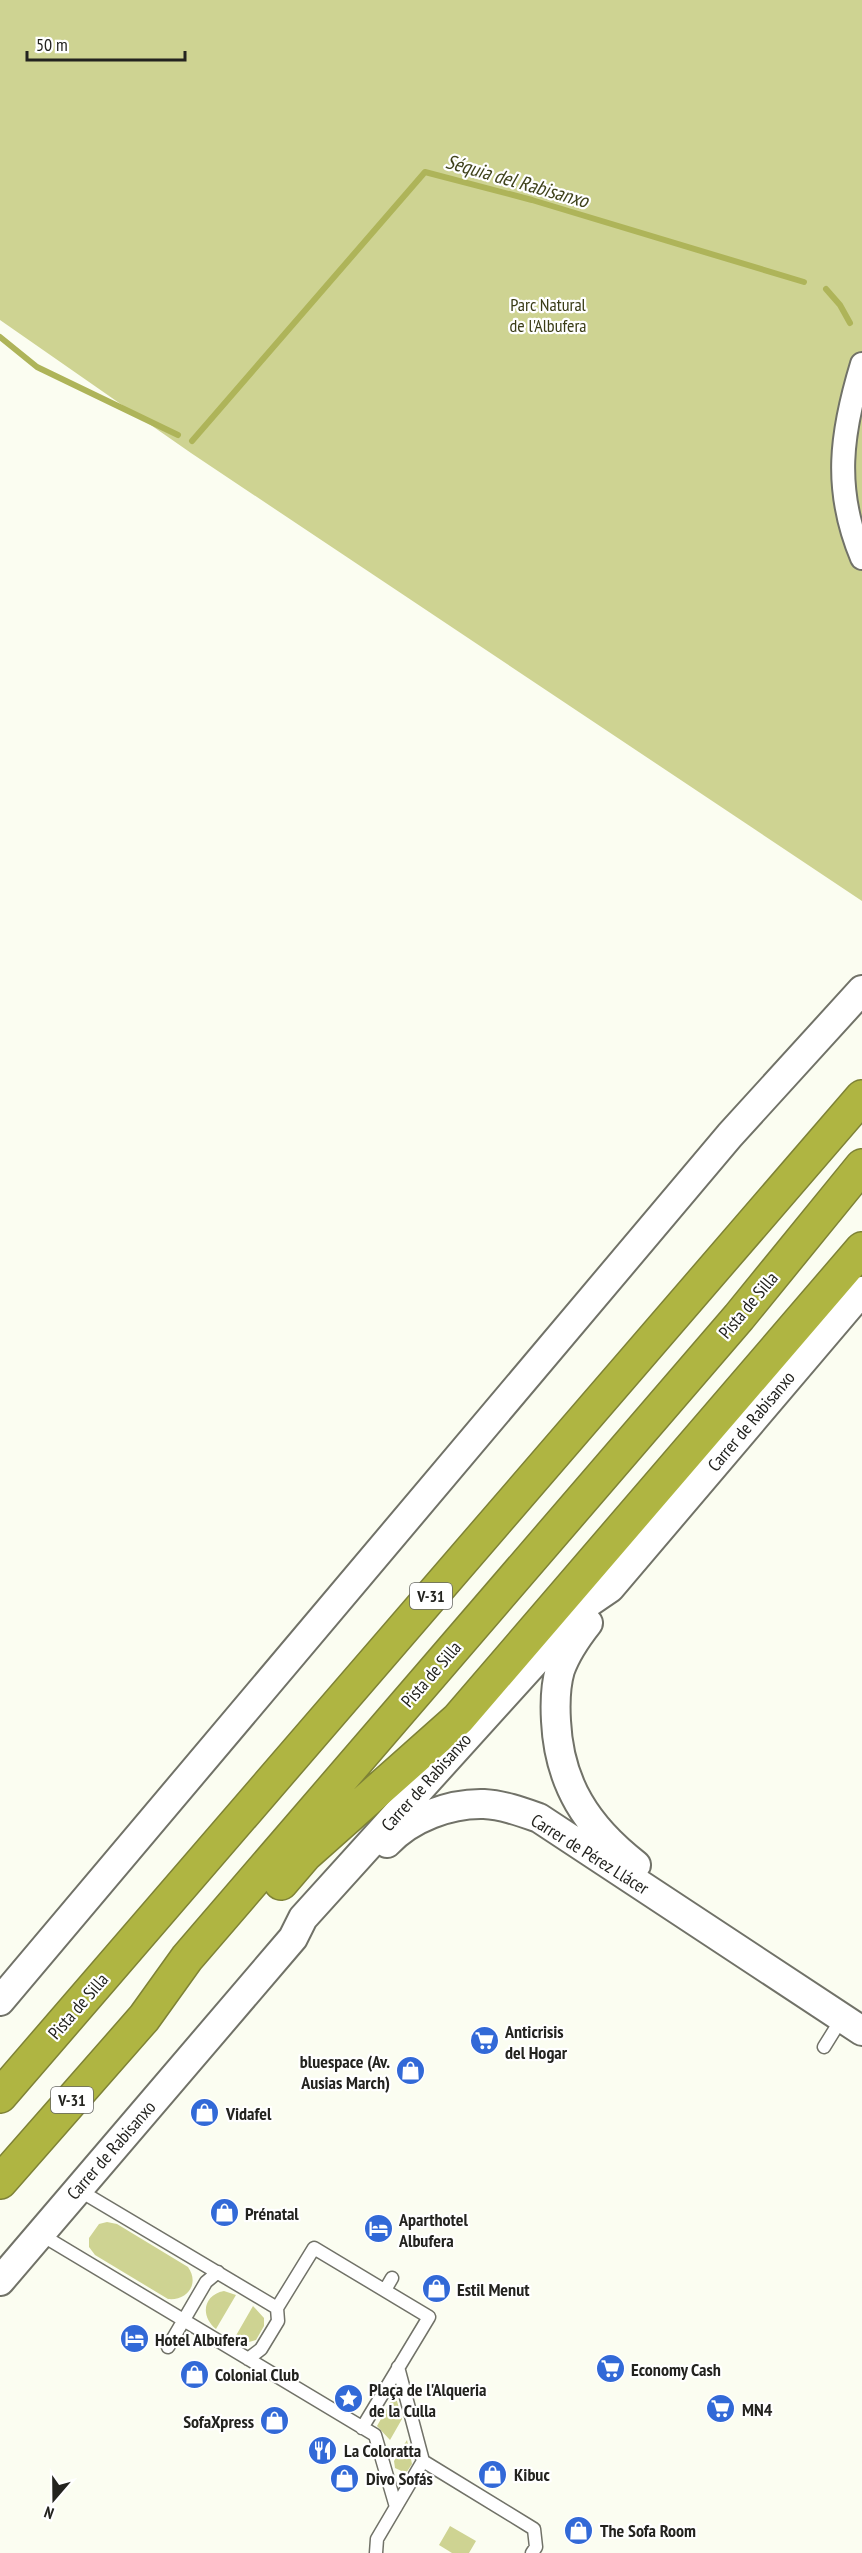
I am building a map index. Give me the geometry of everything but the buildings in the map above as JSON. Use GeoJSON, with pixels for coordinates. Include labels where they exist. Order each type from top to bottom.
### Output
{"type":"FeatureCollection","features":[{"type":"Feature","properties":{"kind":"highway","name":"Pista de Silla"},"geometry":{"type":"LineString","coordinates":[[0,2096],[862,1097]]}},
{"type":"Feature","properties":{"kind":"highway","name":"Pista de Silla"},"geometry":{"type":"LineString","coordinates":[[0,2182],[144,2018],[188,1958],[739,1317],[862,1166]]}},
{"type":"Feature","properties":{"kind":"highway"},"geometry":{"type":"LineString","coordinates":[[144,2018],[203,1974],[305,1855],[458,1719],[862,1249]]}},
{"type":"Feature","properties":{"kind":"street"},"geometry":{"type":"LineString","coordinates":[[862,364],[848,410],[842,475],[851,531],[862,558]]}},
{"type":"Feature","properties":{"kind":"street"},"geometry":{"type":"LineString","coordinates":[[0,2001],[730,1135],[862,990]]}},
{"type":"Feature","properties":{"kind":"street","name":"Carrer de Rabisanxo"},"geometry":{"type":"LineString","coordinates":[[0,2281],[293,1938],[303,1918],[588,1603],[610,1588],[862,1291]]}},
{"type":"Feature","properties":{"kind":"street","name":"Carrer de Pérez Llácer"},"geometry":{"type":"LineString","coordinates":[[610,1588],[600,1607],[573,1642],[560,1670],[555,1701],[560,1753],[567,1782],[583,1811],[612,1847],[856,2021]]}},
{"type":"Feature","properties":{"kind":"street","name":"Carrer de Pérez Llácer"},"geometry":{"type":"LineString","coordinates":[[293,1938],[312,1926],[397,1833],[424,1817],[453,1808],[484,1804],[517,1810],[539,1818],[856,2021]]}},
{"type":"Feature","properties":{"kind":"lane"},"geometry":{"type":"LineString","coordinates":[[824,2047],[856,2021]]}},
{"type":"Feature","properties":{"kind":"lane"},"geometry":{"type":"LineString","coordinates":[[77,2189],[277,2308]]}},
{"type":"Feature","properties":{"kind":"lane"},"geometry":{"type":"LineString","coordinates":[[39,2234],[375,2435],[396,2507]]}},
{"type":"Feature","properties":{"kind":"lane"},"geometry":{"type":"LineString","coordinates":[[248,2359],[261,2349],[278,2321],[277,2308],[314,2248],[385,2290],[429,2317],[362,2427]]}},
{"type":"Feature","properties":{"kind":"lane"},"geometry":{"type":"LineString","coordinates":[[168,2347],[206,2282],[218,2272]]}},
{"type":"Feature","properties":{"kind":"lane"},"geometry":{"type":"LineString","coordinates":[[385,2290],[392,2278]]}},
{"type":"Feature","properties":{"kind":"lane"},"geometry":{"type":"LineString","coordinates":[[398,2367],[423,2461],[534,2529],[536,2547],[532,2553]]}},
{"type":"Feature","properties":{"kind":"lane"},"geometry":{"type":"LineString","coordinates":[[376,2553],[376,2539],[423,2461]]}},
{"type":"Feature","properties":{"kind":"green space","name":"Parc Natural de l'Albufera"},"geometry":{"type":"Polygon","coordinates":[[[0,0],[862,0],[862,901],[191,453],[0,320],[0,0]]]}},
{"type":"Feature","properties":{"kind":"green space"},"geometry":{"type":"Polygon","coordinates":[[[107,2222],[117,2224],[188,2267],[193,2279],[190,2290],[181,2297],[168,2299],[95,2255],[89,2247],[89,2238],[99,2224],[107,2222]]]}},
{"type":"Feature","properties":{"kind":"green space"},"geometry":{"type":"Polygon","coordinates":[[[224,2291],[236,2295],[216,2329],[208,2318],[206,2307],[212,2297],[224,2291]]]}},
{"type":"Feature","properties":{"kind":"green space"},"geometry":{"type":"Polygon","coordinates":[[[253,2306],[264,2318],[264,2326],[256,2340],[242,2344],[234,2339],[253,2306]]]}},
{"type":"Feature","properties":{"kind":"green space"},"geometry":{"type":"Polygon","coordinates":[[[393,2398],[397,2401],[402,2419],[390,2440],[377,2426],[393,2398]]]}},
{"type":"Feature","properties":{"kind":"green space"},"geometry":{"type":"Polygon","coordinates":[[[407,2440],[412,2464],[406,2473],[395,2468],[394,2461],[407,2440]]]}},
{"type":"Feature","properties":{"kind":"green space"},"geometry":{"type":"Polygon","coordinates":[[[450,2526],[476,2541],[469,2553],[452,2553],[439,2545],[450,2526]]]}},
{"type":"Feature","properties":{"kind":"waterway","name":"Séquia del Rabisanxo"},"geometry":{"type":"LineString","coordinates":[[192,441],[425,172],[532,200],[804,282]]}},
{"type":"Feature","properties":{"kind":"waterway","name":"Séquia del Rabisanxo"},"geometry":{"type":"LineString","coordinates":[[826,289],[840,305],[850,323]]}},
{"type":"Feature","properties":{"kind":"waterway","name":"Séquia del Rabisanxo"},"geometry":{"type":"LineString","coordinates":[[0,337],[37,367],[178,435]]}},
{"type":"Feature","properties":{"kind":"place","name":"Anticrisis del Hogar"},"geometry":{"type":"Point","coordinates":[484,2041]}},
{"type":"Feature","properties":{"kind":"place","name":"bluespace (Av. Ausias March)"},"geometry":{"type":"Point","coordinates":[411,2071]}},
{"type":"Feature","properties":{"kind":"place","name":"Vidafel"},"geometry":{"type":"Point","coordinates":[205,2113]}},
{"type":"Feature","properties":{"kind":"place","name":"Prénatal"},"geometry":{"type":"Point","coordinates":[224,2213]}},
{"type":"Feature","properties":{"kind":"place","name":"Aparthotel Albufera"},"geometry":{"type":"Point","coordinates":[378,2229]}},
{"type":"Feature","properties":{"kind":"place","name":"Estil Menut"},"geometry":{"type":"Point","coordinates":[436,2289]}},
{"type":"Feature","properties":{"kind":"place","name":"Hotel Albufera"},"geometry":{"type":"Point","coordinates":[134,2339]}},
{"type":"Feature","properties":{"kind":"place","name":"Economy Cash"},"geometry":{"type":"Point","coordinates":[610,2369]}},
{"type":"Feature","properties":{"kind":"place","name":"Colonial Club"},"geometry":{"type":"Point","coordinates":[194,2374]}},
{"type":"Feature","properties":{"kind":"place","name":"Plaça de l'Alqueria de la Culla"},"geometry":{"type":"Point","coordinates":[348,2399]}},
{"type":"Feature","properties":{"kind":"place","name":"MN4"},"geometry":{"type":"Point","coordinates":[721,2409]}},
{"type":"Feature","properties":{"kind":"place","name":"SofaXpress"},"geometry":{"type":"Point","coordinates":[275,2421]}},
{"type":"Feature","properties":{"kind":"place","name":"La Coloratta"},"geometry":{"type":"Point","coordinates":[323,2450]}},
{"type":"Feature","properties":{"kind":"place","name":"Kibuc"},"geometry":{"type":"Point","coordinates":[493,2474]}},
{"type":"Feature","properties":{"kind":"place","name":"Divo Sofás"},"geometry":{"type":"Point","coordinates":[345,2478]}},
{"type":"Feature","properties":{"kind":"place","name":"The Sofa Room"},"geometry":{"type":"Point","coordinates":[579,2530]}}]}
